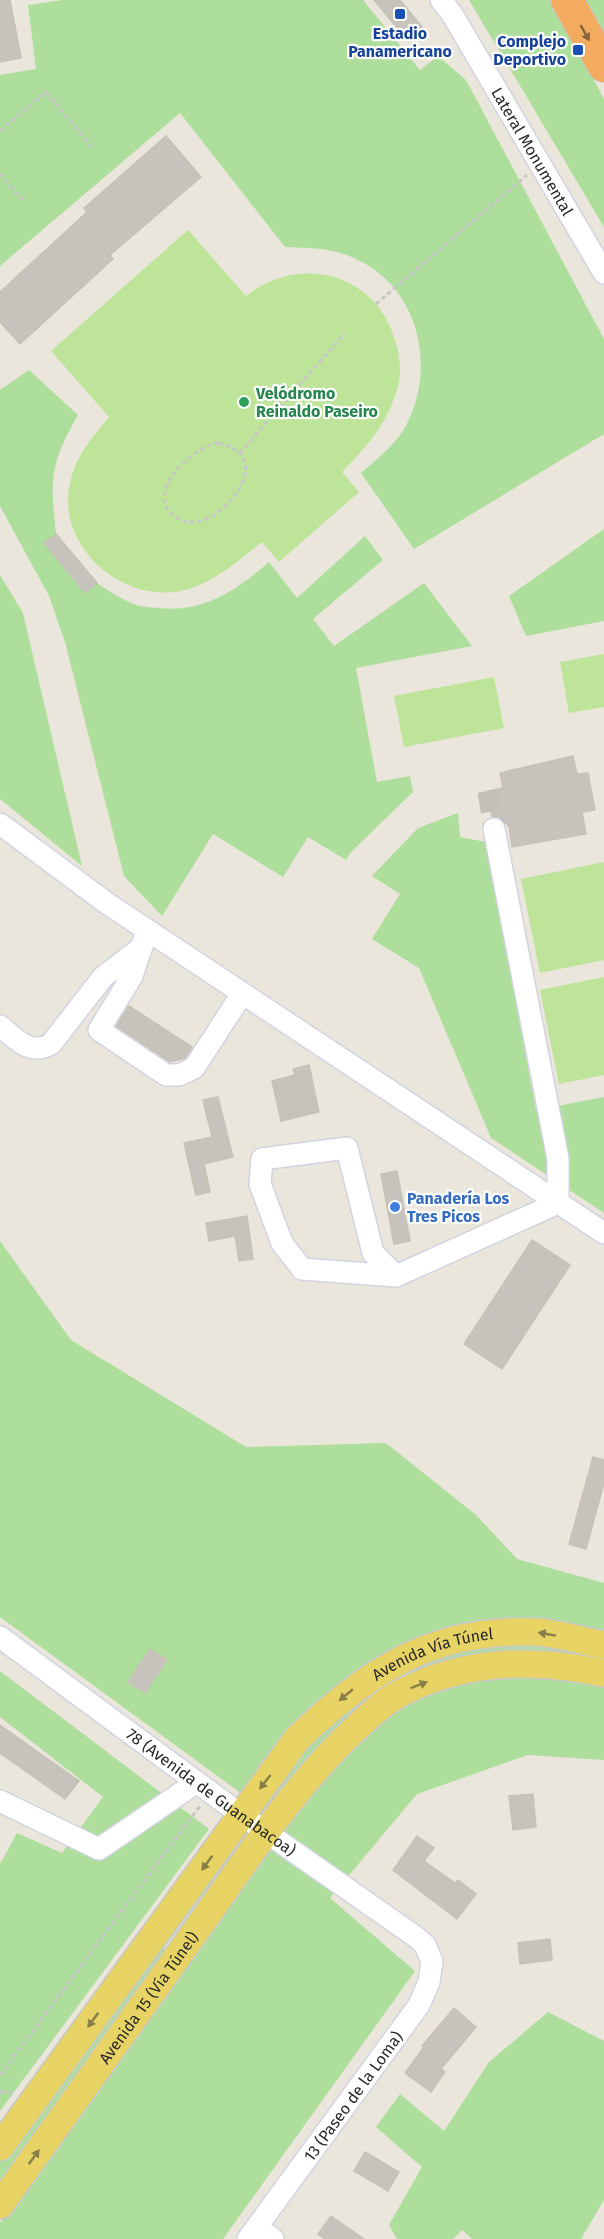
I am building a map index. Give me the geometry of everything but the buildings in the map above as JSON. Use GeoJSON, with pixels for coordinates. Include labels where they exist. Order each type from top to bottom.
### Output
{"type":"FeatureCollection","features":[{"type":"Feature","properties":{"kind":"highway"},"geometry":{"type":"LineString","coordinates":[[567,0],[604,66]]}},
{"type":"Feature","properties":{"kind":"main road","name":"Avenida Vía Túnel"},"geometry":{"type":"LineString","coordinates":[[290,1749],[311,1726],[358,1685],[414,1652],[486,1635],[538,1632],[604,1645]]}},
{"type":"Feature","properties":{"kind":"main road","name":"Avenida Vía Túnel"},"geometry":{"type":"LineString","coordinates":[[298,1791],[334,1748],[374,1711],[396,1695],[418,1685],[454,1673],[515,1662],[540,1662],[604,1673]]}},
{"type":"Feature","properties":{"kind":"main road","name":"Avenida 15 (Vía Túnel)"},"geometry":{"type":"LineString","coordinates":[[0,2147],[220,1846],[240,1814],[290,1749]]}},
{"type":"Feature","properties":{"kind":"main road","name":"Avenida 15 (Vía Túnel)"},"geometry":{"type":"LineString","coordinates":[[0,2205],[265,1832],[298,1791]]}},
{"type":"Feature","properties":{"kind":"street","name":"Lateral Monumental"},"geometry":{"type":"LineString","coordinates":[[441,0],[452,14],[604,273]]}},
{"type":"Feature","properties":{"kind":"street"},"geometry":{"type":"LineString","coordinates":[[0,824],[145,938],[242,994],[604,1233]]}},
{"type":"Feature","properties":{"kind":"street"},"geometry":{"type":"LineString","coordinates":[[494,829],[558,1159],[558,1203]]}},
{"type":"Feature","properties":{"kind":"street"},"geometry":{"type":"LineString","coordinates":[[145,938],[132,976],[99,1030],[166,1075],[179,1076],[194,1068],[242,994]]}},
{"type":"Feature","properties":{"kind":"street"},"geometry":{"type":"LineString","coordinates":[[0,1026],[24,1046],[34,1049],[51,1044],[103,977],[145,938]]}},
{"type":"Feature","properties":{"kind":"street"},"geometry":{"type":"LineString","coordinates":[[396,1276],[373,1253],[347,1148],[262,1159],[260,1184],[282,1243],[302,1269],[396,1276],[558,1203]]}},
{"type":"Feature","properties":{"kind":"street","name":"78 (Avenida de Guanabacoa)"},"geometry":{"type":"LineString","coordinates":[[0,1637],[240,1814],[398,1923],[425,1945]]}},
{"type":"Feature","properties":{"kind":"street"},"geometry":{"type":"LineString","coordinates":[[0,1801],[99,1849],[203,1787]]}},
{"type":"Feature","properties":{"kind":"street","name":"13 (Paseo de la Loma)"},"geometry":{"type":"LineString","coordinates":[[259,2235],[419,2005],[429,1982],[432,1961],[425,1945]]}},
{"type":"Feature","properties":{"kind":"path"},"geometry":{"type":"LineString","coordinates":[[0,131],[46,92],[91,146]]}},
{"type":"Feature","properties":{"kind":"path"},"geometry":{"type":"LineString","coordinates":[[376,304],[540,164]]}},
{"type":"Feature","properties":{"kind":"path"},"geometry":{"type":"LineString","coordinates":[[0,174],[24,202]]}},
{"type":"Feature","properties":{"kind":"path"},"geometry":{"type":"LineString","coordinates":[[240,453],[345,333]]}},
{"type":"Feature","properties":{"kind":"path"},"geometry":{"type":"LineString","coordinates":[[218,443],[228,445],[240,453],[246,466],[246,475],[239,492],[206,520],[188,522],[172,514],[164,495],[165,486],[170,477],[200,449],[218,443]]}},
{"type":"Feature","properties":{"kind":"path"},"geometry":{"type":"LineString","coordinates":[[0,2075],[203,1787]]}},
{"type":"Feature","properties":{"kind":"green space"},"geometry":{"type":"Polygon","coordinates":[[[63,0],[363,0],[420,70],[438,56],[466,80],[604,339],[604,434],[414,549],[361,473],[399,437],[413,409],[419,385],[421,360],[418,336],[410,313],[398,293],[381,275],[360,261],[333,251],[285,247],[180,113],[0,266],[0,75],[36,69],[28,5],[63,0]]]}},
{"type":"Feature","properties":{"kind":"green space"},"geometry":{"type":"Polygon","coordinates":[[[469,0],[551,0],[604,99],[604,227],[469,0]]]}},
{"type":"Feature","properties":{"kind":"green space"},"geometry":{"type":"Polygon","coordinates":[[[581,0],[604,0],[604,40],[581,0]]]}},
{"type":"Feature","properties":{"kind":"green space","name":"Velódromo Reinaldo Paseiro"},"geometry":{"type":"Polygon","coordinates":[[[188,230],[246,296],[267,283],[289,276],[311,274],[333,277],[353,285],[371,299],[385,317],[397,346],[400,378],[392,403],[381,425],[368,444],[342,472],[359,492],[279,562],[262,542],[210,580],[187,590],[153,592],[131,586],[111,576],[94,561],[81,544],[72,524],[68,502],[74,470],[86,446],[109,417],[51,351],[188,230]]]}},
{"type":"Feature","properties":{"kind":"green space"},"geometry":{"type":"Polygon","coordinates":[[[29,370],[78,415],[62,446],[54,472],[53,499],[56,534],[44,543],[111,592],[141,606],[175,609],[190,607],[205,603],[232,590],[269,562],[297,598],[365,536],[383,560],[313,619],[334,646],[424,583],[472,646],[356,668],[377,782],[410,776],[413,792],[351,852],[346,860],[308,837],[283,877],[213,834],[162,916],[124,876],[65,642],[49,596],[0,506],[0,390],[29,370]]]}},
{"type":"Feature","properties":{"kind":"green space"},"geometry":{"type":"Polygon","coordinates":[[[604,529],[604,621],[526,636],[509,596],[604,529]]]}},
{"type":"Feature","properties":{"kind":"green space"},"geometry":{"type":"Polygon","coordinates":[[[0,575],[23,613],[82,866],[0,799],[0,575]]]}},
{"type":"Feature","properties":{"kind":"green space"},"geometry":{"type":"Polygon","coordinates":[[[604,654],[604,707],[569,713],[560,662],[604,654]]]}},
{"type":"Feature","properties":{"kind":"green space"},"geometry":{"type":"Polygon","coordinates":[[[494,677],[504,728],[404,747],[394,696],[494,677]]]}},
{"type":"Feature","properties":{"kind":"green space"},"geometry":{"type":"Polygon","coordinates":[[[458,813],[460,837],[486,842],[536,1110],[604,1097],[604,1213],[491,1138],[419,968],[372,939],[400,894],[372,876],[418,828],[458,813]]]}},
{"type":"Feature","properties":{"kind":"green space"},"geometry":{"type":"Polygon","coordinates":[[[604,862],[604,960],[540,973],[521,879],[604,862]]]}},
{"type":"Feature","properties":{"kind":"green space"},"geometry":{"type":"Polygon","coordinates":[[[604,977],[604,1075],[559,1084],[540,990],[604,977]]]}},
{"type":"Feature","properties":{"kind":"green space"},"geometry":{"type":"Polygon","coordinates":[[[0,1241],[71,1340],[246,1447],[386,1443],[476,1515],[517,1559],[604,1583],[604,1760],[528,1755],[417,1794],[330,1898],[415,1971],[223,2239],[0,2239],[0,2223],[279,1821],[0,1617],[0,1241]]]}},
{"type":"Feature","properties":{"kind":"green space"},"geometry":{"type":"Polygon","coordinates":[[[0,1671],[209,1829],[0,2111],[0,1864],[17,1833],[62,1853],[103,1797],[0,1717],[0,1671]]]}},
{"type":"Feature","properties":{"kind":"green space"},"geometry":{"type":"Polygon","coordinates":[[[226,1855],[230,1858],[165,1946],[161,1963],[0,2184],[0,2162],[226,1855]]]}},
{"type":"Feature","properties":{"kind":"green space"},"geometry":{"type":"Polygon","coordinates":[[[548,2012],[604,2041],[604,2200],[581,2239],[472,2239],[462,2230],[453,2239],[397,2239],[389,2225],[422,2167],[376,2127],[400,2094],[444,2131],[489,2062],[548,2012]]]}},
{"type":"Feature","properties":{"kind":"tunnel"},"geometry":{"type":"LineString","coordinates":[[488,791],[494,829]]}},
{"type":"Feature","properties":{"kind":"place","name":"Estadio Panamericano"},"geometry":{"type":"Point","coordinates":[400,14]}},
{"type":"Feature","properties":{"kind":"place","name":"Complejo Deportivo"},"geometry":{"type":"Point","coordinates":[578,50]}},
{"type":"Feature","properties":{"kind":"place","name":"Velódromo Reinaldo Paseiro"},"geometry":{"type":"Point","coordinates":[244,402]}},
{"type":"Feature","properties":{"kind":"place","name":"Panadería Los Tres Picos"},"geometry":{"type":"Point","coordinates":[395,1207]}}]}
